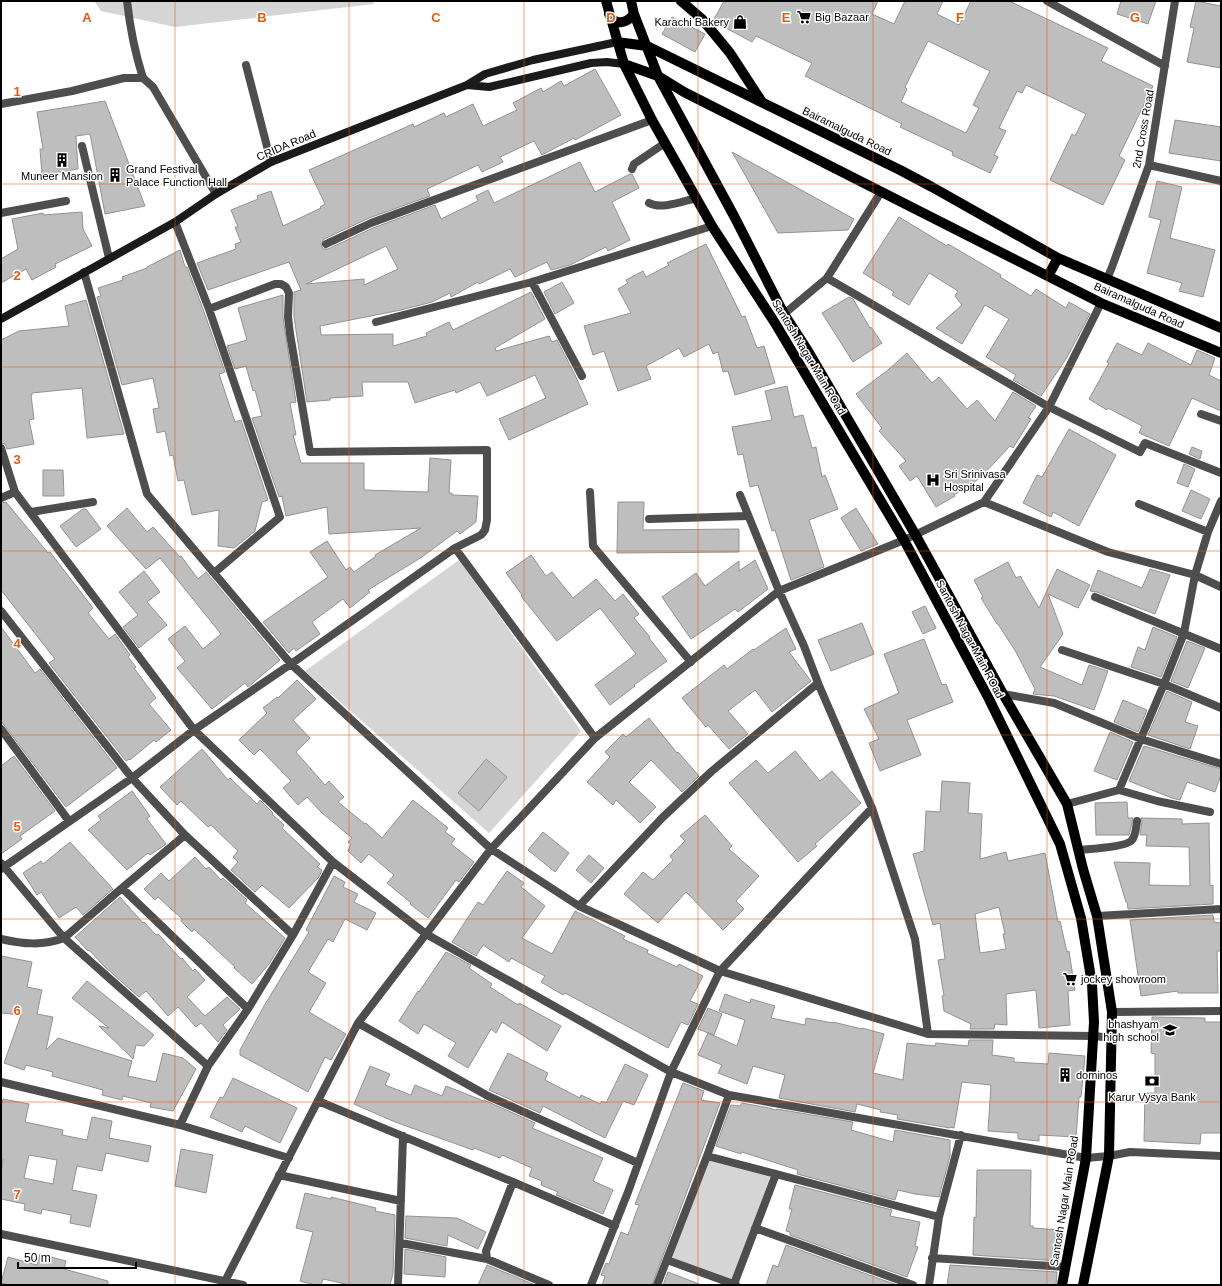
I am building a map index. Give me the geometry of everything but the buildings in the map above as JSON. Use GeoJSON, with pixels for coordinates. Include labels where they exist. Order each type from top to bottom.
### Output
{"type":"FeatureCollection","features":[{"type":"Feature","properties":{"kind":"main road","name":"Santosh Nagar Main ROad"},"geometry":{"type":"LineString","coordinates":[[631,1],[634,14],[658,76],[734,216],[784,314],[808,351],[915,534],[1003,694],[1067,804],[1097,916],[1112,1012],[1109,1156],[1083,1285]]}},
{"type":"Feature","properties":{"kind":"main road"},"geometry":{"type":"LineString","coordinates":[[681,1],[707,24],[730,53],[762,102]]}},
{"type":"Feature","properties":{"kind":"main road","name":"Santosh Nagar Main ROad"},"geometry":{"type":"LineString","coordinates":[[607,6],[624,64],[652,120],[712,226],[775,323],[904,540],[989,699],[1060,844],[1082,918],[1092,984],[1094,1036],[1086,1158],[1062,1285]]}},
{"type":"Feature","properties":{"kind":"main road"},"geometry":{"type":"LineString","coordinates":[[607,6],[611,17],[616,22],[623,22],[630,19],[634,14]]}},
{"type":"Feature","properties":{"kind":"main road","name":"Bairamalguda Road"},"geometry":{"type":"LineString","coordinates":[[617,42],[646,46],[932,187],[1058,258],[1221,328]]}},
{"type":"Feature","properties":{"kind":"main road","name":"CRIDA Road"},"geometry":{"type":"LineString","coordinates":[[1,319],[175,222],[216,194],[271,162],[467,85],[485,74],[533,60],[617,42]]}},
{"type":"Feature","properties":{"kind":"main road","name":"CRIDA Road"},"geometry":{"type":"LineString","coordinates":[[467,85],[488,87],[590,63],[607,62],[624,64]]}},
{"type":"Feature","properties":{"kind":"main road","name":"Bairamalguda Road"},"geometry":{"type":"LineString","coordinates":[[624,64],[658,76],[684,92],[1101,303],[1221,354]]}},
{"type":"Feature","properties":{"kind":"main road"},"geometry":{"type":"LineString","coordinates":[[1048,276],[1058,258]]}},
{"type":"Feature","properties":{"kind":"street"},"geometry":{"type":"LineString","coordinates":[[127,1],[129,22],[135,52],[143,78],[153,87],[216,194]]}},
{"type":"Feature","properties":{"kind":"street"},"geometry":{"type":"LineString","coordinates":[[1047,1],[1165,66]]}},
{"type":"Feature","properties":{"kind":"street","name":"2nd Cross Road"},"geometry":{"type":"LineString","coordinates":[[1107,279],[1149,165],[1175,1]]}},
{"type":"Feature","properties":{"kind":"street"},"geometry":{"type":"LineString","coordinates":[[246,65],[271,162]]}},
{"type":"Feature","properties":{"kind":"street"},"geometry":{"type":"LineString","coordinates":[[1,104],[72,91],[124,78],[143,78]]}},
{"type":"Feature","properties":{"kind":"street"},"geometry":{"type":"LineString","coordinates":[[326,244],[371,223],[652,120]]}},
{"type":"Feature","properties":{"kind":"street"},"geometry":{"type":"LineString","coordinates":[[632,169],[634,164],[665,144]]}},
{"type":"Feature","properties":{"kind":"street"},"geometry":{"type":"LineString","coordinates":[[82,146],[109,258]]}},
{"type":"Feature","properties":{"kind":"street"},"geometry":{"type":"LineString","coordinates":[[1149,165],[1221,181]]}},
{"type":"Feature","properties":{"kind":"street"},"geometry":{"type":"LineString","coordinates":[[784,314],[827,278],[881,192]]}},
{"type":"Feature","properties":{"kind":"street"},"geometry":{"type":"LineString","coordinates":[[649,203],[654,206],[660,206],[697,198]]}},
{"type":"Feature","properties":{"kind":"street"},"geometry":{"type":"LineString","coordinates":[[1,213],[66,201]]}},
{"type":"Feature","properties":{"kind":"street"},"geometry":{"type":"LineString","coordinates":[[175,222],[209,309],[280,517],[214,572]]}},
{"type":"Feature","properties":{"kind":"street"},"geometry":{"type":"LineString","coordinates":[[376,322],[532,282],[712,226]]}},
{"type":"Feature","properties":{"kind":"street"},"geometry":{"type":"LineString","coordinates":[[84,272],[146,494],[291,664],[491,849],[579,906],[720,971],[928,1034],[1094,1036],[1112,1038]]}},
{"type":"Feature","properties":{"kind":"street"},"geometry":{"type":"LineString","coordinates":[[827,278],[1049,407],[1140,452],[1145,443],[1221,473]]}},
{"type":"Feature","properties":{"kind":"street"},"geometry":{"type":"LineString","coordinates":[[532,282],[582,376]]}},
{"type":"Feature","properties":{"kind":"street"},"geometry":{"type":"LineString","coordinates":[[208,1066],[64,938],[2,866],[132,778],[194,730],[291,664],[455,548],[481,535],[485,530],[487,520],[487,450],[310,452],[290,334],[288,317],[289,293],[286,287],[281,284],[275,284],[209,309]]}},
{"type":"Feature","properties":{"kind":"street"},"geometry":{"type":"LineString","coordinates":[[224,1283],[358,1023],[491,849],[595,738],[779,591],[904,540],[984,502],[1049,407],[1101,303]]}},
{"type":"Feature","properties":{"kind":"street"},"geometry":{"type":"LineString","coordinates":[[1201,414],[1221,421]]}},
{"type":"Feature","properties":{"kind":"street"},"geometry":{"type":"LineString","coordinates":[[1,448],[15,492],[194,730],[333,862],[426,934],[671,1072],[729,1095],[1086,1158],[1130,1152],[1221,1156]]}},
{"type":"Feature","properties":{"kind":"street"},"geometry":{"type":"LineString","coordinates":[[1,498],[15,492]]}},
{"type":"Feature","properties":{"kind":"street"},"geometry":{"type":"LineString","coordinates":[[590,492],[593,546],[691,662]]}},
{"type":"Feature","properties":{"kind":"street"},"geometry":{"type":"LineString","coordinates":[[740,495],[779,591],[804,646],[818,683],[872,808],[915,939],[928,1034]]}},
{"type":"Feature","properties":{"kind":"street"},"geometry":{"type":"LineString","coordinates":[[1119,790],[1184,633],[1195,575],[1208,532],[1221,501]]}},
{"type":"Feature","properties":{"kind":"street"},"geometry":{"type":"LineString","coordinates":[[31,512],[92,502]]}},
{"type":"Feature","properties":{"kind":"street"},"geometry":{"type":"LineString","coordinates":[[984,502],[1108,552],[1195,575],[1221,587]]}},
{"type":"Feature","properties":{"kind":"street"},"geometry":{"type":"LineString","coordinates":[[1139,504],[1208,532]]}},
{"type":"Feature","properties":{"kind":"street"},"geometry":{"type":"LineString","coordinates":[[649,519],[748,516]]}},
{"type":"Feature","properties":{"kind":"street"},"geometry":{"type":"LineString","coordinates":[[455,548],[595,738]]}},
{"type":"Feature","properties":{"kind":"street"},"geometry":{"type":"LineString","coordinates":[[1095,597],[1221,649]]}},
{"type":"Feature","properties":{"kind":"street"},"geometry":{"type":"LineString","coordinates":[[1,611],[132,778],[185,835],[293,935]]}},
{"type":"Feature","properties":{"kind":"street"},"geometry":{"type":"LineString","coordinates":[[1062,650],[1164,684],[1221,708]]}},
{"type":"Feature","properties":{"kind":"street"},"geometry":{"type":"LineString","coordinates":[[579,906],[663,817],[712,771],[818,683]]}},
{"type":"Feature","properties":{"kind":"street"},"geometry":{"type":"LineString","coordinates":[[1003,694],[1054,703],[1141,739],[1221,764]]}},
{"type":"Feature","properties":{"kind":"street"},"geometry":{"type":"LineString","coordinates":[[1,729],[69,821]]}},
{"type":"Feature","properties":{"kind":"street"},"geometry":{"type":"LineString","coordinates":[[1067,804],[1119,790],[1157,801],[1210,812]]}},
{"type":"Feature","properties":{"kind":"street"},"geometry":{"type":"LineString","coordinates":[[591,1285],[615,1226],[671,1072],[720,971],[872,808]]}},
{"type":"Feature","properties":{"kind":"street"},"geometry":{"type":"LineString","coordinates":[[1079,850],[1130,843],[1134,839],[1137,821]]}},
{"type":"Feature","properties":{"kind":"street"},"geometry":{"type":"LineString","coordinates":[[1,939],[40,944],[53,942],[64,938],[185,835]]}},
{"type":"Feature","properties":{"kind":"street"},"geometry":{"type":"LineString","coordinates":[[180,1125],[208,1066],[248,1009],[293,935],[333,862]]}},
{"type":"Feature","properties":{"kind":"street"},"geometry":{"type":"LineString","coordinates":[[122,888],[248,1009]]}},
{"type":"Feature","properties":{"kind":"street"},"geometry":{"type":"LineString","coordinates":[[1097,916],[1221,909]]}},
{"type":"Feature","properties":{"kind":"street"},"geometry":{"type":"LineString","coordinates":[[1112,1012],[1221,1010]]}},
{"type":"Feature","properties":{"kind":"street"},"geometry":{"type":"LineString","coordinates":[[358,1023],[488,1096],[638,1163]]}},
{"type":"Feature","properties":{"kind":"street"},"geometry":{"type":"LineString","coordinates":[[1,1082],[180,1125],[289,1158]]}},
{"type":"Feature","properties":{"kind":"street"},"geometry":{"type":"LineString","coordinates":[[657,1285],[729,1095]]}},
{"type":"Feature","properties":{"kind":"street"},"geometry":{"type":"LineString","coordinates":[[318,1101],[615,1226]]}},
{"type":"Feature","properties":{"kind":"street"},"geometry":{"type":"LineString","coordinates":[[929,1285],[938,1217],[961,1135]]}},
{"type":"Feature","properties":{"kind":"street"},"geometry":{"type":"LineString","coordinates":[[398,1285],[401,1243],[403,1136]]}},
{"type":"Feature","properties":{"kind":"street"},"geometry":{"type":"LineString","coordinates":[[707,1156],[938,1217]]}},
{"type":"Feature","properties":{"kind":"street"},"geometry":{"type":"LineString","coordinates":[[667,1260],[735,1285],[776,1174]]}},
{"type":"Feature","properties":{"kind":"street"},"geometry":{"type":"LineString","coordinates":[[280,1175],[401,1201]]}},
{"type":"Feature","properties":{"kind":"street"},"geometry":{"type":"LineString","coordinates":[[487,1259],[486,1251],[513,1182]]}},
{"type":"Feature","properties":{"kind":"street"},"geometry":{"type":"LineString","coordinates":[[755,1228],[913,1285]]}},
{"type":"Feature","properties":{"kind":"street"},"geometry":{"type":"LineString","coordinates":[[1,1234],[224,1283],[243,1285]]}},
{"type":"Feature","properties":{"kind":"street"},"geometry":{"type":"LineString","coordinates":[[401,1243],[487,1259],[549,1285]]}},
{"type":"Feature","properties":{"kind":"street"},"geometry":{"type":"LineString","coordinates":[[932,1258],[1066,1267]]}},
{"type":"Feature","properties":{"kind":"shaded area"},"geometry":{"type":"Polygon","coordinates":[[[94,1],[373,1],[374,4],[175,27],[101,11],[94,1]]]}},
{"type":"Feature","properties":{"kind":"shaded area"},"geometry":{"type":"Polygon","coordinates":[[[459,560],[581,731],[489,833],[305,671],[459,560]]]}},
{"type":"Feature","properties":{"kind":"shaded area"},"geometry":{"type":"Polygon","coordinates":[[[707,1159],[770,1177],[733,1281],[668,1256],[707,1159]]]}},
{"type":"Feature","properties":{"kind":"place","name":"Big Bazaar"},"geometry":{"type":"Point","coordinates":[804,17]}},
{"type":"Feature","properties":{"kind":"place","name":"Karachi Bakery"},"geometry":{"type":"Point","coordinates":[740,22]}},
{"type":"Feature","properties":{"kind":"place","name":"Muneer Mansion"},"geometry":{"type":"Point","coordinates":[62,160]}},
{"type":"Feature","properties":{"kind":"place","name":"Grand Festival Palace Function Hall"},"geometry":{"type":"Point","coordinates":[115,175]}},
{"type":"Feature","properties":{"kind":"place","name":"Sri Srinivasa Hospital"},"geometry":{"type":"Point","coordinates":[933,480]}},
{"type":"Feature","properties":{"kind":"place","name":"jockey showroom"},"geometry":{"type":"Point","coordinates":[1070,979]}},
{"type":"Feature","properties":{"kind":"place","name":"bhashyam high school"},"geometry":{"type":"Point","coordinates":[1170,1030]}},
{"type":"Feature","properties":{"kind":"place","name":"dominos"},"geometry":{"type":"Point","coordinates":[1065,1075]}},
{"type":"Feature","properties":{"kind":"place","name":"Karur Vysya Bank"},"geometry":{"type":"Point","coordinates":[1152,1081]}}]}
